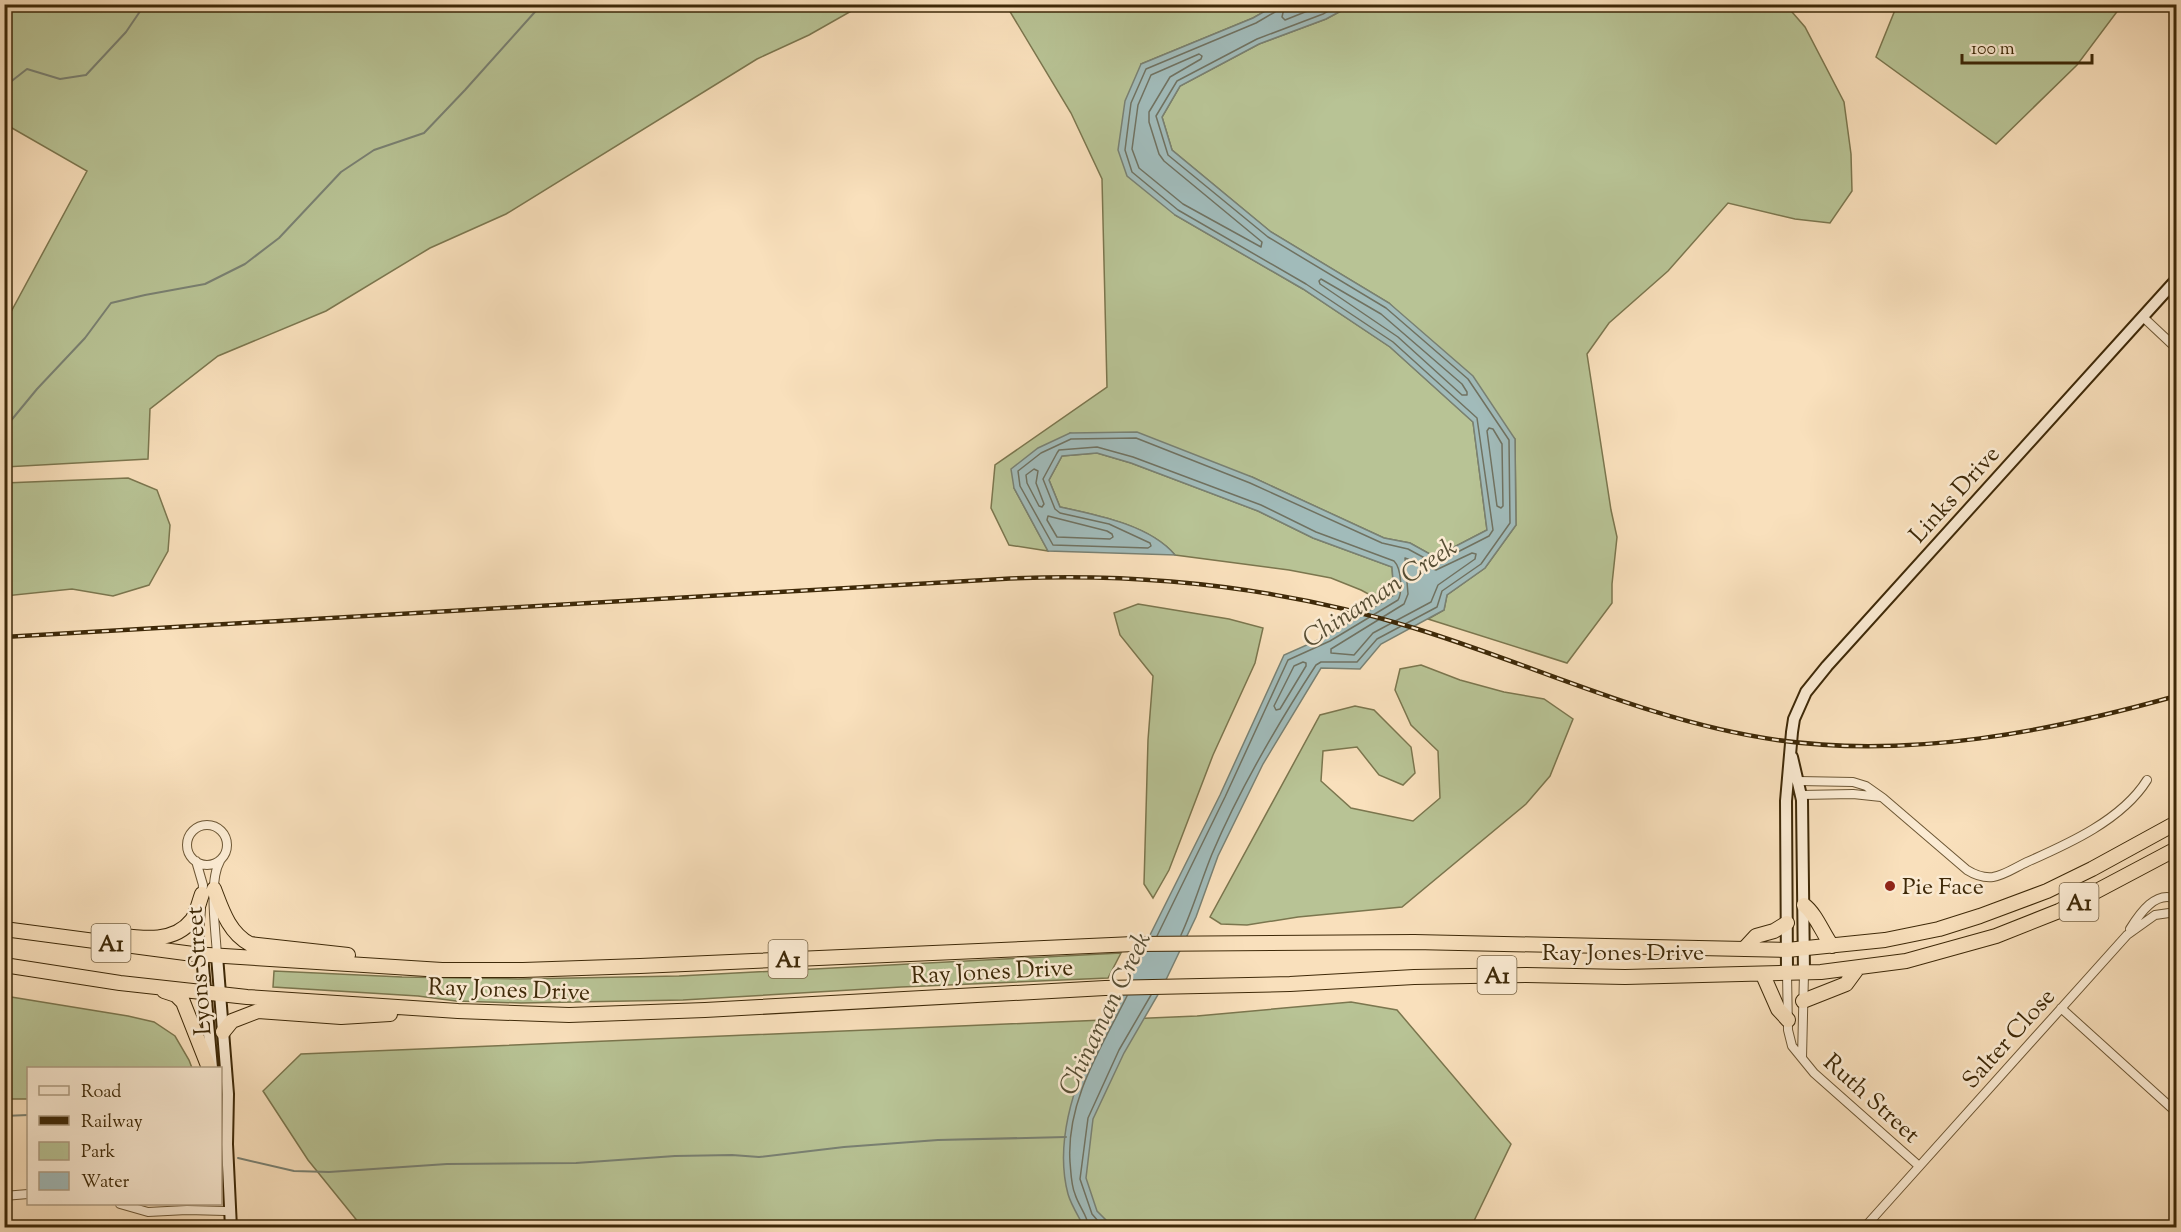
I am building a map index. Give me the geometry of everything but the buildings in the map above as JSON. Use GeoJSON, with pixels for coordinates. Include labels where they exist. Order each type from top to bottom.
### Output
{"type":"FeatureCollection","features":[{"type":"Feature","properties":{"kind":"highway","name":"A1"},"geometry":{"type":"LineString","coordinates":[[2137,844],[2176,823]]}},
{"type":"Feature","properties":{"kind":"highway","name":"Ray Jones Drive"},"geometry":{"type":"LineString","coordinates":[[4,929],[202,955],[442,970],[640,966],[1134,944],[1414,942],[1787,950],[1920,933],[2003,909],[2055,887],[2137,844]]}},
{"type":"Feature","properties":{"kind":"highway","name":"Ray Jones Drive"},"geometry":{"type":"LineString","coordinates":[[4,965],[213,994],[458,1011],[569,1015],[705,1010],[1105,988],[1290,984],[1414,976],[1787,974],[1857,969],[1930,955],[2005,933],[2075,903],[2176,849]]}},
{"type":"Feature","properties":{"kind":"highway"},"geometry":{"type":"LineString","coordinates":[[20,931],[55,927],[150,939],[162,938],[192,921],[208,891]]}},
{"type":"Feature","properties":{"kind":"highway"},"geometry":{"type":"LineString","coordinates":[[208,891],[226,921],[242,940],[250,944],[398,959],[442,970]]}},
{"type":"Feature","properties":{"kind":"highway"},"geometry":{"type":"LineString","coordinates":[[1804,905],[1812,911],[1832,946]]}},
{"type":"Feature","properties":{"kind":"highway"},"geometry":{"type":"LineString","coordinates":[[1744,949],[1756,936],[1774,931],[1787,923]]}},
{"type":"Feature","properties":{"kind":"highway"},"geometry":{"type":"LineString","coordinates":[[1803,1001],[1846,984],[1857,969]]}},
{"type":"Feature","properties":{"kind":"highway"},"geometry":{"type":"LineString","coordinates":[[1763,975],[1778,1009],[1788,1020]]}},
{"type":"Feature","properties":{"kind":"highway"},"geometry":{"type":"LineString","coordinates":[[151,987],[176,995],[183,1002],[211,1067]]}},
{"type":"Feature","properties":{"kind":"highway"},"geometry":{"type":"LineString","coordinates":[[223,1032],[232,1021],[258,1011],[341,1017],[458,1011]]}},
{"type":"Feature","properties":{"kind":"street","name":"Links Drive"},"geometry":{"type":"LineString","coordinates":[[1787,974],[1787,790],[1794,719],[1806,692],[2176,280]]}},
{"type":"Feature","properties":{"kind":"street"},"geometry":{"type":"LineString","coordinates":[[2143,317],[2176,348]]}},
{"type":"Feature","properties":{"kind":"street","name":"Links Drive"},"geometry":{"type":"LineString","coordinates":[[1790,751],[1801,795],[1804,973]]}},
{"type":"Feature","properties":{"kind":"street"},"geometry":{"type":"LineString","coordinates":[[1787,790],[1799,781],[1856,782],[1868,787],[1967,870],[1978,876],[1990,877],[2077,840],[2134,797],[2147,780]]}},
{"type":"Feature","properties":{"kind":"street"},"geometry":{"type":"LineString","coordinates":[[1787,790],[1801,795],[1853,794],[1883,798]]}},
{"type":"Feature","properties":{"kind":"street"},"geometry":{"type":"LineString","coordinates":[[203,825],[214,826],[225,835],[226,848],[223,857],[213,864],[201,864],[196,861],[189,853],[187,840],[193,830],[203,825]]}},
{"type":"Feature","properties":{"kind":"street","name":"Ray Jones Drive"},"geometry":{"type":"LineString","coordinates":[[2137,844],[2176,828]]}},
{"type":"Feature","properties":{"kind":"street","name":"Lyons Street"},"geometry":{"type":"LineString","coordinates":[[223,857],[215,870],[208,891],[199,933],[202,955],[223,1032],[228,1094],[227,1144],[231,1227]]}},
{"type":"Feature","properties":{"kind":"street","name":"Lyons Street"},"geometry":{"type":"LineString","coordinates":[[196,861],[203,885],[208,891],[218,956],[213,994],[211,1067]]}},
{"type":"Feature","properties":{"kind":"street","name":"Salter Close"},"geometry":{"type":"LineString","coordinates":[[1864,1227],[2127,935],[2136,920],[2154,901],[2165,897],[2176,899]]}},
{"type":"Feature","properties":{"kind":"street","name":"Salter Close"},"geometry":{"type":"LineString","coordinates":[[2127,935],[2155,915],[2176,912]]}},
{"type":"Feature","properties":{"kind":"street","name":"Ruth Street"},"geometry":{"type":"LineString","coordinates":[[1802,1058],[1804,973]]}},
{"type":"Feature","properties":{"kind":"street","name":"Ruth Street"},"geometry":{"type":"LineString","coordinates":[[1787,974],[1790,1041],[1814,1073],[1919,1166]]}},
{"type":"Feature","properties":{"kind":"street"},"geometry":{"type":"LineString","coordinates":[[2061,1008],[2176,1112]]}},
{"type":"Feature","properties":{"kind":"street"},"geometry":{"type":"LineString","coordinates":[[222,1169],[226,1227]]}},
{"type":"Feature","properties":{"kind":"street"},"geometry":{"type":"LineString","coordinates":[[4,1196],[27,1194]]}},
{"type":"Feature","properties":{"kind":"street"},"geometry":{"type":"LineString","coordinates":[[126,1205],[148,1212],[225,1211]]}},
{"type":"Feature","properties":{"kind":"green space"},"geometry":{"type":"Polygon","coordinates":[[[1897,4],[2122,5],[2077,65],[1996,144],[1876,57],[1897,4]]]}},
{"type":"Feature","properties":{"kind":"green space"},"geometry":{"type":"Polygon","coordinates":[[[4,5],[862,5],[809,35],[757,59],[506,214],[430,248],[326,311],[218,356],[150,409],[148,459],[5,467],[5,323],[87,171],[5,124],[4,5]]]}},
{"type":"Feature","properties":{"kind":"green space"},"geometry":{"type":"Polygon","coordinates":[[[1006,5],[1276,5],[1253,18],[1141,64],[1175,215],[1303,289],[1390,347],[1473,422],[1487,530],[1435,557],[1410,543],[1384,538],[1252,477],[1070,433],[1014,488],[1048,551],[1009,545],[991,508],[995,465],[1107,387],[1102,179],[1071,113],[1006,5]]]}},
{"type":"Feature","properties":{"kind":"green space"},"geometry":{"type":"Polygon","coordinates":[[[1352,5],[1786,5],[1805,27],[1844,102],[1851,154],[1852,191],[1830,223],[1795,219],[1728,203],[1668,271],[1609,323],[1587,354],[1617,537],[1612,603],[1567,663],[1428,619],[1444,610],[1447,595],[1485,568],[1516,525],[1515,439],[1389,303],[1271,232],[1172,150],[1162,117],[1180,86],[1259,44],[1326,19],[1352,5]]]}},
{"type":"Feature","properties":{"kind":"green space"},"geometry":{"type":"Polygon","coordinates":[[[1097,453],[1131,463],[1258,511],[1313,538],[1392,567],[1394,595],[1383,602],[1331,578],[1175,555],[1152,536],[1137,529],[1106,518],[1060,507],[1049,480],[1062,456],[1097,453]]]}},
{"type":"Feature","properties":{"kind":"green space"},"geometry":{"type":"Polygon","coordinates":[[[128,478],[157,490],[170,525],[168,551],[149,585],[113,596],[72,589],[5,596],[5,483],[128,478]]]}},
{"type":"Feature","properties":{"kind":"green space"},"geometry":{"type":"Polygon","coordinates":[[[1138,604],[1229,619],[1263,628],[1255,663],[1213,755],[1169,870],[1153,898],[1144,884],[1148,740],[1153,676],[1120,635],[1114,613],[1138,604]]]}},
{"type":"Feature","properties":{"kind":"green space"},"geometry":{"type":"Polygon","coordinates":[[[1421,665],[1460,680],[1504,692],[1544,699],[1573,719],[1550,776],[1526,804],[1402,907],[1298,917],[1247,925],[1221,924],[1210,917],[1320,715],[1355,706],[1374,710],[1411,747],[1415,773],[1403,785],[1379,775],[1357,747],[1323,751],[1321,781],[1351,808],[1413,821],[1440,798],[1438,751],[1411,725],[1395,690],[1400,669],[1421,665]]]}},
{"type":"Feature","properties":{"kind":"green space"},"geometry":{"type":"Polygon","coordinates":[[[1121,953],[1108,978],[683,1000],[521,1003],[456,1001],[418,996],[273,987],[274,971],[402,977],[518,979],[679,976],[1121,953]]]}},
{"type":"Feature","properties":{"kind":"green space"},"geometry":{"type":"Polygon","coordinates":[[[5,996],[154,1022],[175,1036],[192,1067],[27,1067],[27,1099],[5,1099],[5,996]]]}},
{"type":"Feature","properties":{"kind":"green space"},"geometry":{"type":"Polygon","coordinates":[[[1351,1002],[1397,1010],[1511,1144],[1471,1227],[363,1228],[308,1160],[263,1091],[301,1054],[1197,1016],[1351,1002]]]}},
{"type":"Feature","properties":{"kind":"water"},"geometry":{"type":"Polygon","coordinates":[[[1276,5],[1352,5],[1326,19],[1259,44],[1180,86],[1162,117],[1172,150],[1271,232],[1389,303],[1473,376],[1515,439],[1516,525],[1485,568],[1447,595],[1444,610],[1381,644],[1360,669],[1321,668],[1263,764],[1218,856],[1196,917],[1163,986],[1124,1053],[1093,1119],[1086,1178],[1097,1211],[1113,1227],[1084,1227],[1068,1194],[1063,1163],[1068,1116],[1082,1071],[1220,795],[1284,655],[1327,636],[1394,595],[1392,567],[1313,538],[1258,511],[1131,463],[1097,453],[1062,456],[1049,480],[1060,507],[1106,518],[1137,529],[1152,536],[1175,555],[1048,551],[1014,488],[1011,469],[1038,448],[1070,433],[1137,432],[1252,477],[1384,538],[1410,543],[1435,557],[1487,530],[1473,422],[1390,347],[1303,289],[1175,215],[1127,176],[1118,150],[1125,101],[1141,64],[1253,18],[1276,5]]]}},
{"type":"Feature","properties":{"kind":"waterway"},"geometry":{"type":"LineString","coordinates":[[4,87],[27,69],[60,79],[86,75],[126,32],[145,4]]}},
{"type":"Feature","properties":{"kind":"waterway"},"geometry":{"type":"LineString","coordinates":[[4,429],[37,389],[85,338],[111,303],[205,284],[245,264],[279,238],[341,172],[374,150],[424,133],[542,4]]}},
{"type":"Feature","properties":{"kind":"waterway"},"geometry":{"type":"LineString","coordinates":[[4,1116],[27,1115]]}},
{"type":"Feature","properties":{"kind":"waterway"},"geometry":{"type":"LineString","coordinates":[[238,1158],[294,1171],[329,1172],[447,1164],[576,1163],[675,1156],[759,1157],[844,1147],[938,1140],[1066,1137]]}},
{"type":"Feature","properties":{"kind":"railway"},"geometry":{"type":"LineString","coordinates":[[4,637],[1002,579],[1106,578],[1210,586],[1261,593],[1364,614],[1459,643],[1638,706],[1730,732],[1777,740],[1827,745],[1877,746],[1978,739],[2078,721],[2176,696]]}},
{"type":"Feature","properties":{"kind":"place","name":"Pie Face"},"geometry":{"type":"Point","coordinates":[1890,886]}},
{"type":"Feature","properties":{"kind":"water label","name":"Chinaman Creek"},"geometry":{"type":"Point","coordinates":[1379,592]}},
{"type":"Feature","properties":{"kind":"water label","name":"Chinaman Creek"},"geometry":{"type":"Point","coordinates":[1104,1013]}}]}
